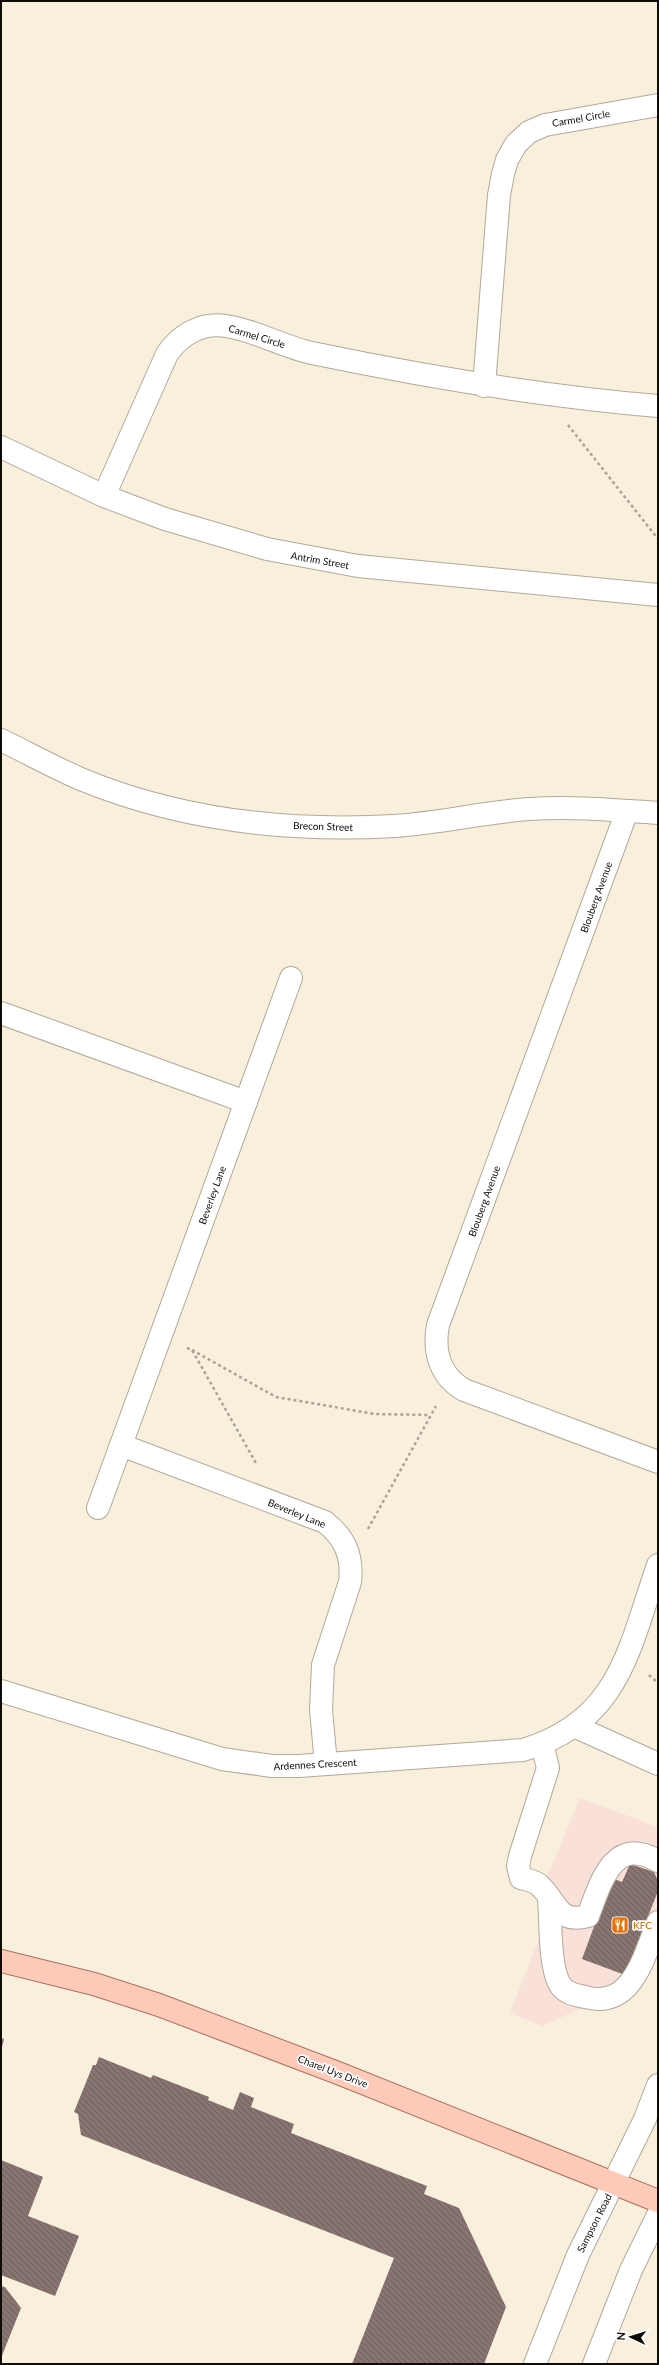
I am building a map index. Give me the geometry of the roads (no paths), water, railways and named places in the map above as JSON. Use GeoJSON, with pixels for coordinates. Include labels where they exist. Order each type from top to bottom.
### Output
{"type":"FeatureCollection","features":[{"type":"Feature","properties":{"kind":"main road","name":"Charel Uys Drive"},"geometry":{"type":"LineString","coordinates":[[1,1961],[94,1984],[159,2005],[345,2076],[658,2201]]}},
{"type":"Feature","properties":{"kind":"street","name":"Carmel Circle"},"geometry":{"type":"LineString","coordinates":[[484,386],[499,195],[507,160],[516,144],[529,132],[545,125],[658,105]]}},
{"type":"Feature","properties":{"kind":"street","name":"Carmel Circle"},"geometry":{"type":"LineString","coordinates":[[104,496],[167,354],[184,336],[195,330],[210,326],[226,326],[310,353],[484,386],[555,396],[658,406]]}},
{"type":"Feature","properties":{"kind":"street","name":"Antrim Street"},"geometry":{"type":"LineString","coordinates":[[1,447],[104,496],[165,519],[228,539],[308,558],[394,570],[658,595]]}},
{"type":"Feature","properties":{"kind":"street","name":"Brecon Street"},"geometry":{"type":"LineString","coordinates":[[1,740],[78,777],[123,794],[168,807],[214,817],[261,823],[352,827],[440,822],[529,809],[557,807],[658,813]]}},
{"type":"Feature","properties":{"kind":"street","name":"Blouberg Avenue"},"geometry":{"type":"LineString","coordinates":[[627,811],[438,1325],[436,1351],[445,1374],[464,1390],[658,1462]]}},
{"type":"Feature","properties":{"kind":"street","name":"Beverley Lane"},"geometry":{"type":"LineString","coordinates":[[98,1508],[291,978]]}},
{"type":"Feature","properties":{"kind":"street"},"geometry":{"type":"LineString","coordinates":[[1,1013],[246,1102]]}},
{"type":"Feature","properties":{"kind":"street","name":"Beverley Lane"},"geometry":{"type":"LineString","coordinates":[[121,1445],[324,1522],[341,1537],[351,1561],[350,1582],[323,1665],[321,1710],[326,1764]]}},
{"type":"Feature","properties":{"kind":"street","name":"Ardennes Crescent"},"geometry":{"type":"LineString","coordinates":[[1,1691],[222,1759],[272,1766],[503,1753],[542,1744],[574,1726],[592,1712],[607,1695],[618,1676],[658,1565]]}},
{"type":"Feature","properties":{"kind":"street"},"geometry":{"type":"LineString","coordinates":[[574,1726],[658,1764]]}},
{"type":"Feature","properties":{"kind":"street"},"geometry":{"type":"LineString","coordinates":[[542,1744],[548,1768],[520,1856],[518,1866],[521,1878],[539,1884],[563,1915],[576,1919],[588,1916],[606,1873],[616,1859],[632,1852],[647,1855],[658,1861]]}},
{"type":"Feature","properties":{"kind":"street"},"geometry":{"type":"LineString","coordinates":[[550,1899],[554,1965],[559,1984],[568,1992],[592,1999],[602,1998],[625,1990],[633,1981],[658,1922]]}},
{"type":"Feature","properties":{"kind":"street","name":"Sampson Road"},"geometry":{"type":"LineString","coordinates":[[535,2364],[578,2255],[645,2119],[658,2085]]}},
{"type":"Feature","properties":{"kind":"street"},"geometry":{"type":"LineString","coordinates":[[594,2364],[631,2270],[658,2215]]}},
{"type":"Feature","properties":{"kind":"place","name":"KFC"},"geometry":{"type":"Point","coordinates":[620,1925]}}]}
